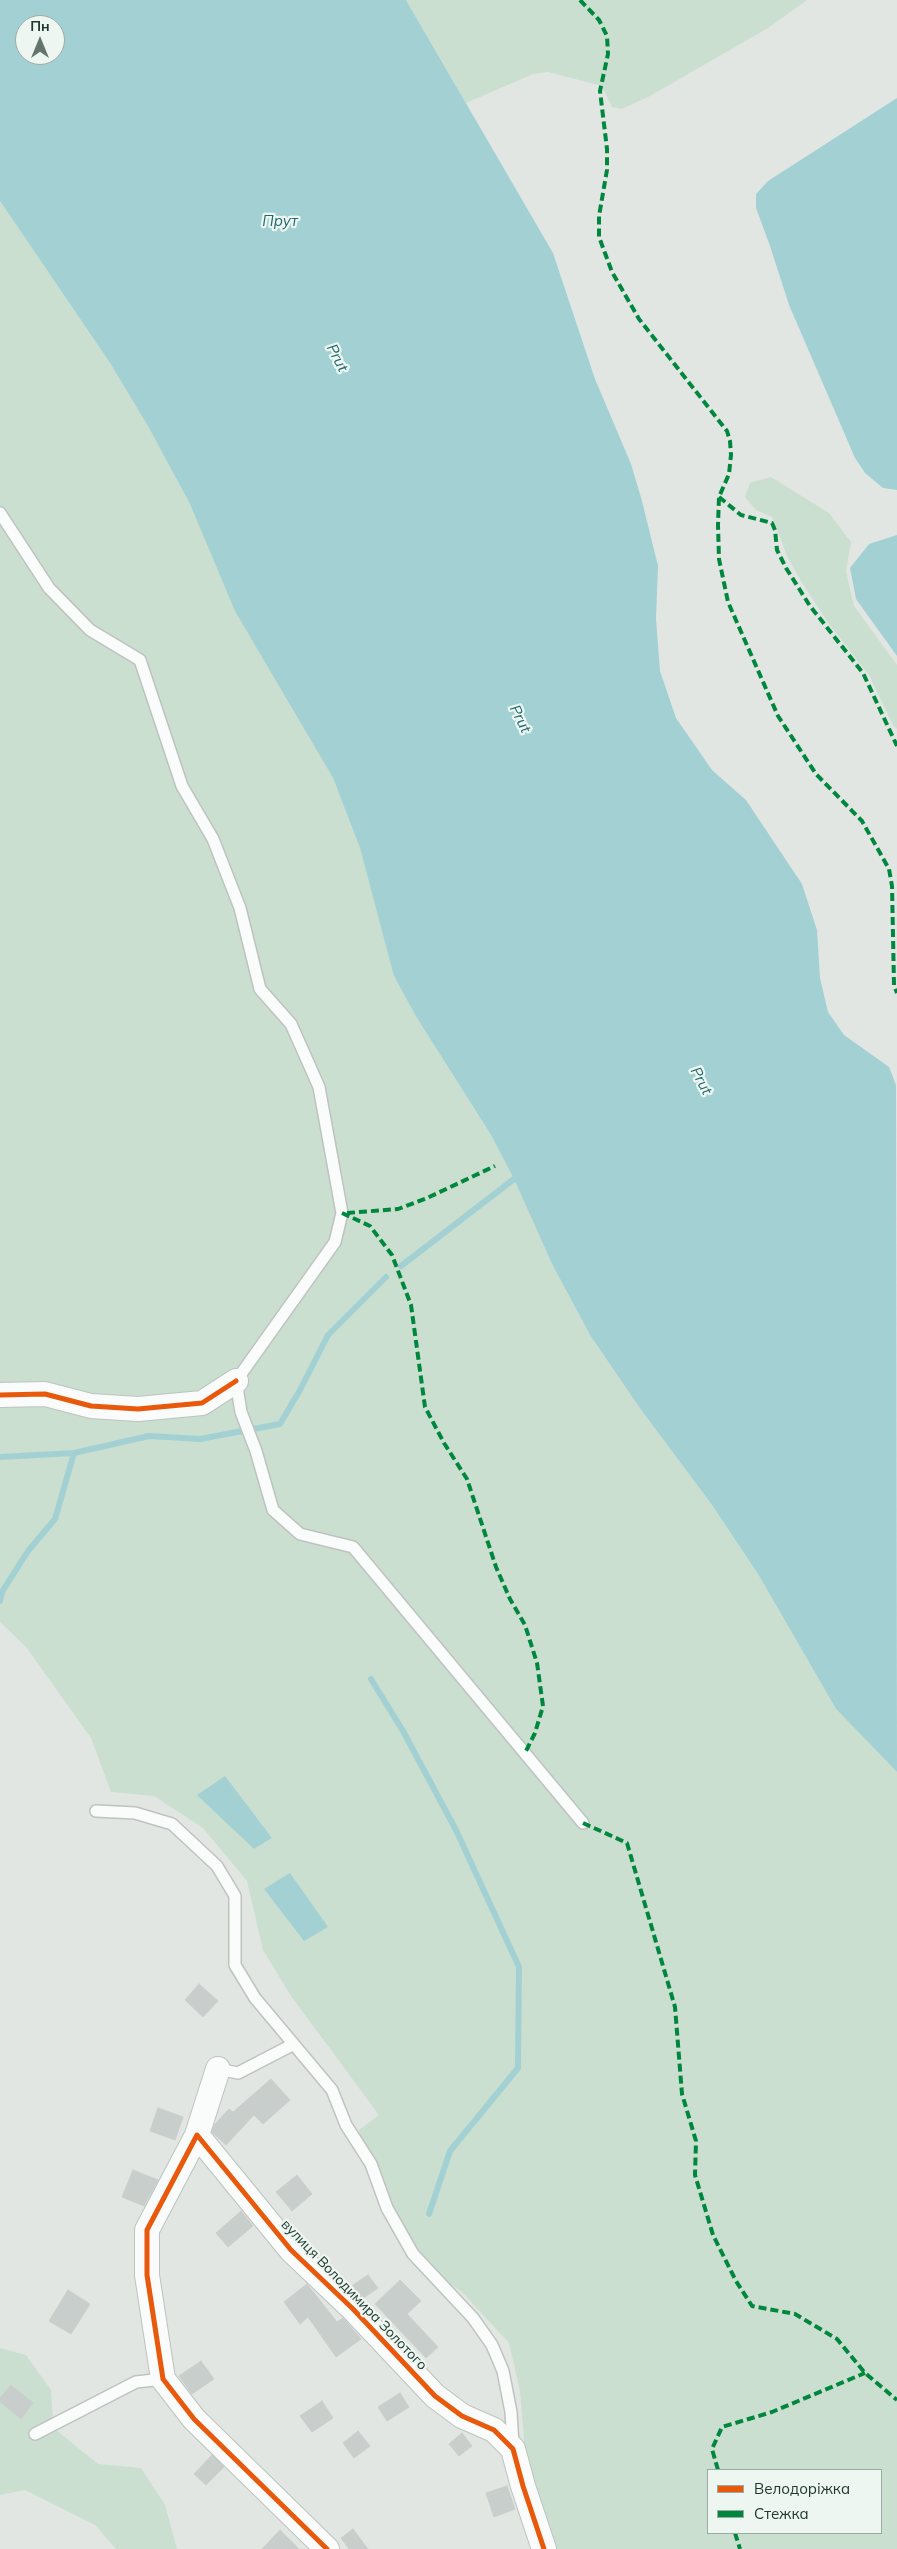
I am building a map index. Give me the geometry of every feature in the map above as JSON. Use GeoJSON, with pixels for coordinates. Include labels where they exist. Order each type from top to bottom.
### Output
{"type":"FeatureCollection","features":[{"type":"Feature","properties":{"kind":"street"},"geometry":{"type":"LineString","coordinates":[[0,1396],[45,1394],[91,1406],[138,1409],[202,1403],[236,1381]]}},
{"type":"Feature","properties":{"kind":"street"},"geometry":{"type":"LineString","coordinates":[[218,2069],[197,2135],[148,2230],[148,2275],[163,2380],[200,2425],[327,2549]]}},
{"type":"Feature","properties":{"kind":"street","name":"вулиця Володимира Золотого"},"geometry":{"type":"LineString","coordinates":[[197,2135],[291,2250],[353,2309],[435,2396],[462,2416],[494,2430],[513,2449],[544,2549]]}},
{"type":"Feature","properties":{"kind":"lane"},"geometry":{"type":"LineString","coordinates":[[0,513],[49,588],[90,630],[140,660],[182,786],[213,839],[240,908],[260,989],[291,1024],[319,1087],[342,1213],[336,1242],[236,1381],[241,1412],[256,1451],[273,1510],[300,1534],[353,1547],[583,1823]]}},
{"type":"Feature","properties":{"kind":"lane","name":"вулиця Володимира Золотого"},"geometry":{"type":"LineString","coordinates":[[96,1811],[135,1813],[172,1824],[217,1866],[234,1896],[234,1965],[255,1998],[332,2090],[346,2125],[371,2164],[387,2208],[414,2254],[473,2318],[492,2345],[503,2371],[511,2412],[513,2449]]}},
{"type":"Feature","properties":{"kind":"lane"},"geometry":{"type":"LineString","coordinates":[[218,2069],[238,2073],[292,2044]]}},
{"type":"Feature","properties":{"kind":"lane"},"geometry":{"type":"LineString","coordinates":[[35,2434],[136,2382],[163,2380]]}},
{"type":"Feature","properties":{"kind":"green space"},"geometry":{"type":"Polygon","coordinates":[[[406,0],[807,0],[768,28],[650,96],[622,109],[612,107],[602,86],[548,72],[533,74],[466,103],[406,0]]]}},
{"type":"Feature","properties":{"kind":"green space"},"geometry":{"type":"Polygon","coordinates":[[[0,201],[110,363],[149,428],[190,504],[293,709],[333,778],[360,848],[378,913],[417,1018],[491,1135],[514,1179],[552,1264],[590,1335],[639,1407],[712,1505],[758,1574],[836,1709],[897,1772],[897,2549],[553,2549],[526,2464],[520,2391],[509,2343],[462,2292],[426,2267],[381,2192],[362,2149],[359,2130],[379,2115],[291,1996],[263,1950],[247,1881],[203,1828],[154,1796],[111,1792],[91,1738],[26,1647],[0,1622],[0,201]],[[225,1777],[254,1849],[272,1838],[225,1777]]]}},
{"type":"Feature","properties":{"kind":"green space"},"geometry":{"type":"Polygon","coordinates":[[[771,477],[829,513],[851,542],[846,571],[854,606],[897,665],[897,729],[893,725],[869,675],[829,624],[801,581],[788,558],[772,517],[756,510],[745,497],[750,483],[771,477]]]}},
{"type":"Feature","properties":{"kind":"green space"},"geometry":{"type":"Polygon","coordinates":[[[0,2348],[26,2355],[51,2390],[53,2424],[56,2430],[98,2464],[141,2468],[165,2505],[177,2549],[116,2549],[95,2525],[25,2490],[0,2495],[0,2348]]]}},
{"type":"Feature","properties":{"kind":"water","name":"Прут"},"geometry":{"type":"Polygon","coordinates":[[[0,0],[406,0],[553,253],[595,379],[631,464],[642,501],[658,566],[656,619],[660,671],[676,718],[712,770],[746,800],[802,884],[817,930],[820,978],[828,1012],[844,1035],[889,1067],[896,1085],[897,1772],[836,1709],[758,1574],[712,1505],[639,1407],[590,1335],[552,1264],[514,1179],[491,1135],[417,1018],[394,976],[360,848],[333,778],[235,611],[190,504],[149,428],[110,363],[0,201],[0,0]]]}},
{"type":"Feature","properties":{"kind":"water"},"geometry":{"type":"Polygon","coordinates":[[[897,98],[897,490],[883,488],[865,473],[855,458],[789,305],[756,208],[756,194],[768,181],[897,98]]]}},
{"type":"Feature","properties":{"kind":"water"},"geometry":{"type":"Polygon","coordinates":[[[897,535],[897,656],[856,599],[850,568],[869,544],[897,535]]]}},
{"type":"Feature","properties":{"kind":"water"},"geometry":{"type":"Polygon","coordinates":[[[225,1776],[272,1838],[254,1849],[197,1795],[225,1776]]]}},
{"type":"Feature","properties":{"kind":"water"},"geometry":{"type":"Polygon","coordinates":[[[290,1873],[328,1927],[304,1941],[264,1889],[290,1873]]]}},
{"type":"Feature","properties":{"kind":"building"},"geometry":{"type":"Polygon","coordinates":[[[199,1984],[218,2001],[203,2017],[185,2000],[199,1984]]]}},
{"type":"Feature","properties":{"kind":"building"},"geometry":{"type":"Polygon","coordinates":[[[271,2079],[290,2100],[263,2124],[254,2115],[226,2145],[212,2132],[215,2124],[229,2109],[233,2112],[271,2079]]]}},
{"type":"Feature","properties":{"kind":"building"},"geometry":{"type":"Polygon","coordinates":[[[158,2108],[183,2117],[175,2140],[150,2131],[158,2108]]]}},
{"type":"Feature","properties":{"kind":"building"},"geometry":{"type":"Polygon","coordinates":[[[133,2170],[158,2180],[144,2206],[122,2197],[133,2170]]]}},
{"type":"Feature","properties":{"kind":"building"},"geometry":{"type":"Polygon","coordinates":[[[297,2175],[312,2194],[292,2211],[276,2192],[297,2175]]]}},
{"type":"Feature","properties":{"kind":"building"},"geometry":{"type":"Polygon","coordinates":[[[241,2211],[253,2226],[228,2247],[216,2233],[241,2211]]]}},
{"type":"Feature","properties":{"kind":"building"},"geometry":{"type":"Polygon","coordinates":[[[368,2275],[378,2288],[362,2299],[350,2287],[368,2275]]]}},
{"type":"Feature","properties":{"kind":"building"},"geometry":{"type":"Polygon","coordinates":[[[400,2280],[421,2301],[407,2314],[438,2347],[426,2358],[375,2304],[400,2280]]]}},
{"type":"Feature","properties":{"kind":"building"},"geometry":{"type":"Polygon","coordinates":[[[307,2284],[337,2322],[343,2318],[361,2339],[336,2357],[308,2317],[300,2324],[284,2302],[307,2284]]]}},
{"type":"Feature","properties":{"kind":"building"},"geometry":{"type":"Polygon","coordinates":[[[68,2290],[90,2304],[71,2334],[49,2321],[68,2290]]]}},
{"type":"Feature","properties":{"kind":"building"},"geometry":{"type":"Polygon","coordinates":[[[201,2361],[214,2379],[192,2394],[179,2376],[201,2361]]]}},
{"type":"Feature","properties":{"kind":"building"},"geometry":{"type":"Polygon","coordinates":[[[11,2385],[33,2403],[21,2419],[0,2402],[0,2398],[11,2385]]]}},
{"type":"Feature","properties":{"kind":"building"},"geometry":{"type":"Polygon","coordinates":[[[400,2393],[409,2407],[387,2421],[378,2407],[400,2393]]]}},
{"type":"Feature","properties":{"kind":"building"},"geometry":{"type":"Polygon","coordinates":[[[322,2401],[333,2418],[312,2432],[300,2416],[322,2401]]]}},
{"type":"Feature","properties":{"kind":"building"},"geometry":{"type":"Polygon","coordinates":[[[358,2431],[370,2446],[354,2458],[343,2443],[358,2431]]]}},
{"type":"Feature","properties":{"kind":"building"},"geometry":{"type":"Polygon","coordinates":[[[462,2433],[472,2446],[459,2456],[449,2444],[462,2433]]]}},
{"type":"Feature","properties":{"kind":"building"},"geometry":{"type":"Polygon","coordinates":[[[212,2455],[224,2467],[206,2485],[194,2474],[212,2455]]]}},
{"type":"Feature","properties":{"kind":"building"},"geometry":{"type":"Polygon","coordinates":[[[507,2486],[515,2509],[494,2517],[486,2493],[507,2486]]]}},
{"type":"Feature","properties":{"kind":"building"},"geometry":{"type":"Polygon","coordinates":[[[353,2529],[368,2549],[349,2549],[341,2538],[353,2529]]]}},
{"type":"Feature","properties":{"kind":"building"},"geometry":{"type":"Polygon","coordinates":[[[280,2530],[299,2549],[262,2549],[280,2530]]]}},
{"type":"Feature","properties":{"kind":"waterway"},"geometry":{"type":"LineString","coordinates":[[401,1266],[514,1179],[519,1173]]}},
{"type":"Feature","properties":{"kind":"waterway"},"geometry":{"type":"LineString","coordinates":[[0,1457],[74,1453],[149,1436],[200,1439],[280,1424],[328,1335],[386,1277]]}},
{"type":"Feature","properties":{"kind":"waterway"},"geometry":{"type":"LineString","coordinates":[[0,1601],[2,1592],[28,1551],[55,1519],[74,1453]]}},
{"type":"Feature","properties":{"kind":"waterway"},"geometry":{"type":"LineString","coordinates":[[371,1679],[403,1731],[456,1830],[519,1967],[518,2068],[450,2151],[429,2214]]}},
{"type":"Feature","properties":{"kind":"marked path"},"geometry":{"type":"LineString","coordinates":[[580,0],[599,20],[607,36],[608,54],[600,91],[607,149],[607,170],[599,216],[599,237],[612,272],[639,319],[727,431],[731,455],[729,474],[719,497],[718,525],[719,559],[728,602],[778,716],[816,774],[862,821],[889,869],[892,886],[894,985],[897,993]]}},
{"type":"Feature","properties":{"kind":"marked path"},"geometry":{"type":"LineString","coordinates":[[719,497],[741,515],[772,523],[775,530],[777,550],[786,568],[810,606],[863,673],[897,746]]}},
{"type":"Feature","properties":{"kind":"marked path"},"geometry":{"type":"LineString","coordinates":[[347,1213],[398,1209],[427,1198],[495,1166]]}},
{"type":"Feature","properties":{"kind":"marked path"},"geometry":{"type":"LineString","coordinates":[[342,1213],[370,1226],[392,1255],[411,1305],[425,1407],[444,1443],[467,1479],[496,1567],[510,1599],[525,1625],[537,1663],[543,1706],[535,1733],[525,1753]]}},
{"type":"Feature","properties":{"kind":"marked path"},"geometry":{"type":"LineString","coordinates":[[583,1823],[627,1843],[675,2007],[682,2094],[696,2141],[695,2175],[713,2235],[736,2281],[752,2306],[795,2314],[837,2339],[865,2373],[897,2400]]}},
{"type":"Feature","properties":{"kind":"marked path"},"geometry":{"type":"LineString","coordinates":[[718,2469],[712,2449],[722,2427],[772,2412],[865,2373]]}},
{"type":"Feature","properties":{"kind":"marked path"},"geometry":{"type":"LineString","coordinates":[[735,2534],[740,2549]]}},
{"type":"Feature","properties":{"kind":"cycle path"},"geometry":{"type":"LineString","coordinates":[[0,1395],[45,1394],[91,1406],[138,1409],[202,1403],[236,1381]]}},
{"type":"Feature","properties":{"kind":"cycle path"},"geometry":{"type":"LineString","coordinates":[[327,2549],[194,2419],[163,2379],[147,2275],[147,2230],[197,2135],[291,2250],[353,2309],[435,2396],[462,2416],[494,2430],[513,2449],[544,2549]]}},
{"type":"Feature","properties":{"kind":"water label","name":"Prut"},"geometry":{"type":"Point","coordinates":[337,358]}},
{"type":"Feature","properties":{"kind":"water label","name":"Prut"},"geometry":{"type":"Point","coordinates":[520,719]}},
{"type":"Feature","properties":{"kind":"water label","name":"Prut"},"geometry":{"type":"Point","coordinates":[701,1081]}}]}
